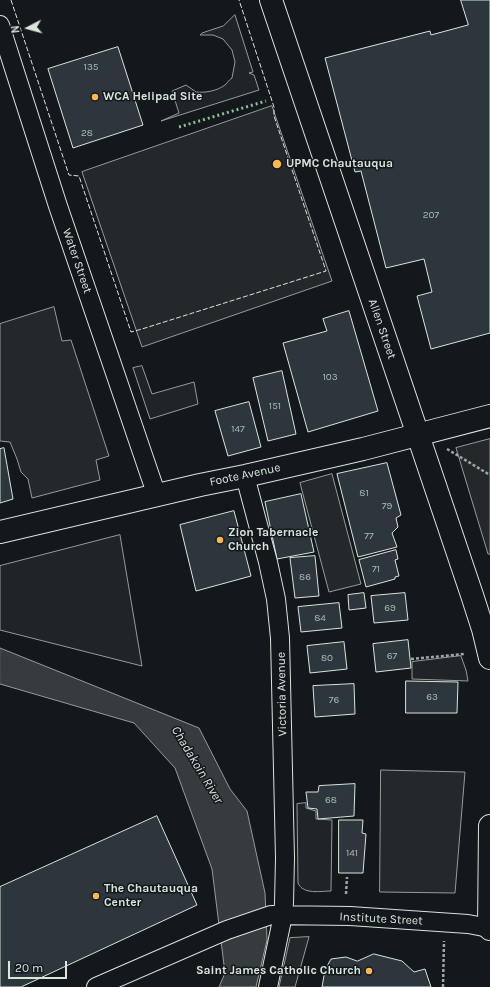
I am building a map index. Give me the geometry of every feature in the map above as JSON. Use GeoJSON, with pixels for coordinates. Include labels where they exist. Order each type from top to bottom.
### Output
{"type":"FeatureCollection","features":[{"type":"Feature","properties":{"kind":"street","name":"Allen Street"},"geometry":{"type":"LineString","coordinates":[[271,0],[483,629],[490,658]]}},
{"type":"Feature","properties":{"kind":"street","name":"Water Street"},"geometry":{"type":"LineString","coordinates":[[0,25],[58,206],[157,496]]}},
{"type":"Feature","properties":{"kind":"street","name":"Foote Avenue"},"geometry":{"type":"LineString","coordinates":[[0,532],[200,485],[363,449],[490,416]]}},
{"type":"Feature","properties":{"kind":"street","name":"Victoria Avenue"},"geometry":{"type":"LineString","coordinates":[[244,476],[268,562],[276,599],[280,638],[285,858],[268,987]]}},
{"type":"Feature","properties":{"kind":"street"},"geometry":{"type":"LineString","coordinates":[[489,929],[490,826]]}},
{"type":"Feature","properties":{"kind":"street","name":"Institute Street"},"geometry":{"type":"LineString","coordinates":[[277,915],[350,916],[468,924],[489,929]]}},
{"type":"Feature","properties":{"kind":"street"},"geometry":{"type":"LineString","coordinates":[[96,987],[214,936],[277,915]]}},
{"type":"Feature","properties":{"kind":"path"},"geometry":{"type":"LineString","coordinates":[[446,449],[490,475]]}},
{"type":"Feature","properties":{"kind":"path"},"geometry":{"type":"LineString","coordinates":[[411,659],[464,654]]}},
{"type":"Feature","properties":{"kind":"path"},"geometry":{"type":"LineString","coordinates":[[346,894],[347,876]]}},
{"type":"Feature","properties":{"kind":"path"},"geometry":{"type":"LineString","coordinates":[[443,987],[444,923]]}},
{"type":"Feature","properties":{"kind":"shaded area"},"geometry":{"type":"Polygon","coordinates":[[[235,15],[253,72],[249,73],[254,75],[259,90],[161,121],[179,113],[172,91],[186,85],[196,92],[211,91],[222,87],[232,78],[235,62],[232,50],[223,39],[213,35],[200,35],[223,26],[235,15]]]}},
{"type":"Feature","properties":{"kind":"shaded area"},"geometry":{"type":"Polygon","coordinates":[[[272,106],[332,281],[142,347],[82,172],[272,106]]]}},
{"type":"Feature","properties":{"kind":"shaded area"},"geometry":{"type":"Polygon","coordinates":[[[54,307],[62,341],[71,340],[109,456],[96,460],[100,480],[32,498],[28,479],[21,472],[10,442],[0,441],[0,324],[54,307]]]}},
{"type":"Feature","properties":{"kind":"shaded area"},"geometry":{"type":"Polygon","coordinates":[[[142,366],[152,394],[194,382],[198,404],[150,419],[133,368],[142,366]]]}},
{"type":"Feature","properties":{"kind":"shaded area"},"geometry":{"type":"Polygon","coordinates":[[[490,439],[490,554],[488,554],[456,448],[490,439]]]}},
{"type":"Feature","properties":{"kind":"shaded area"},"geometry":{"type":"Polygon","coordinates":[[[332,474],[361,584],[329,592],[300,483],[332,474]]]}},
{"type":"Feature","properties":{"kind":"shaded area"},"geometry":{"type":"Polygon","coordinates":[[[120,535],[142,666],[0,630],[0,566],[120,535]]]}},
{"type":"Feature","properties":{"kind":"shaded area"},"geometry":{"type":"Polygon","coordinates":[[[461,656],[468,681],[412,679],[412,662],[461,656]]]}},
{"type":"Feature","properties":{"kind":"shaded area"},"geometry":{"type":"Polygon","coordinates":[[[381,770],[465,772],[455,893],[380,892],[381,770]]]}},
{"type":"Feature","properties":{"kind":"shaded area"},"geometry":{"type":"Polygon","coordinates":[[[306,803],[306,808],[316,811],[316,819],[332,820],[331,891],[308,891],[300,887],[298,883],[297,804],[306,803]]]}},
{"type":"Feature","properties":{"kind":"shaded area"},"geometry":{"type":"Polygon","coordinates":[[[309,937],[295,987],[279,987],[290,938],[309,937]]]}},
{"type":"Feature","properties":{"kind":"water","name":"Chadakoin River"},"geometry":{"type":"Polygon","coordinates":[[[0,648],[199,728],[230,789],[247,811],[265,893],[267,940],[256,987],[219,987],[225,973],[212,869],[175,768],[134,723],[0,684],[0,648]]]}},
{"type":"Feature","properties":{"kind":"building"},"geometry":{"type":"Polygon","coordinates":[[[461,0],[490,0],[490,333],[431,349],[417,296],[432,292],[424,259],[386,268],[361,171],[355,172],[325,58],[430,31],[431,35],[468,25],[461,0]]]}},
{"type":"Feature","properties":{"kind":"building","name":"WCA Helipad Site"},"geometry":{"type":"Polygon","coordinates":[[[118,47],[143,125],[73,148],[48,69],[118,47]]]}},
{"type":"Feature","properties":{"kind":"building"},"geometry":{"type":"Polygon","coordinates":[[[349,311],[378,411],[308,432],[283,343],[327,331],[323,319],[349,311]]]}},
{"type":"Feature","properties":{"kind":"building"},"geometry":{"type":"Polygon","coordinates":[[[282,371],[296,434],[268,441],[253,378],[282,371]]]}},
{"type":"Feature","properties":{"kind":"building"},"geometry":{"type":"Polygon","coordinates":[[[249,402],[261,447],[228,456],[215,411],[249,402]]]}},
{"type":"Feature","properties":{"kind":"building"},"geometry":{"type":"Polygon","coordinates":[[[4,448],[13,499],[0,503],[0,449],[4,448]]]}},
{"type":"Feature","properties":{"kind":"building"},"geometry":{"type":"Polygon","coordinates":[[[387,463],[401,515],[396,518],[398,527],[392,533],[397,547],[358,557],[337,474],[387,463]]]}},
{"type":"Feature","properties":{"kind":"building"},"geometry":{"type":"Polygon","coordinates":[[[301,494],[314,552],[277,559],[265,502],[301,494]]]}},
{"type":"Feature","properties":{"kind":"building"},"geometry":{"type":"Polygon","coordinates":[[[234,511],[251,576],[196,591],[180,525],[234,511]]]}},
{"type":"Feature","properties":{"kind":"building"},"geometry":{"type":"Polygon","coordinates":[[[396,550],[398,559],[395,560],[399,576],[395,577],[395,579],[366,587],[359,560],[396,550]]]}},
{"type":"Feature","properties":{"kind":"building"},"geometry":{"type":"Polygon","coordinates":[[[315,556],[319,596],[295,598],[290,558],[315,556]]]}},
{"type":"Feature","properties":{"kind":"building"},"geometry":{"type":"Polygon","coordinates":[[[364,593],[366,608],[349,610],[348,595],[364,593]]]}},
{"type":"Feature","properties":{"kind":"building"},"geometry":{"type":"Polygon","coordinates":[[[405,593],[408,620],[374,623],[371,596],[405,593]]]}},
{"type":"Feature","properties":{"kind":"building"},"geometry":{"type":"Polygon","coordinates":[[[339,603],[342,628],[301,632],[298,607],[339,603]]]}},
{"type":"Feature","properties":{"kind":"building"},"geometry":{"type":"Polygon","coordinates":[[[408,640],[411,668],[376,672],[373,644],[408,640]]]}},
{"type":"Feature","properties":{"kind":"building"},"geometry":{"type":"Polygon","coordinates":[[[344,642],[347,669],[310,673],[307,646],[344,642]]]}},
{"type":"Feature","properties":{"kind":"building"},"geometry":{"type":"Polygon","coordinates":[[[406,681],[458,682],[457,713],[406,713],[406,681]]]}},
{"type":"Feature","properties":{"kind":"building"},"geometry":{"type":"Polygon","coordinates":[[[354,684],[355,714],[315,717],[313,686],[354,684]]]}},
{"type":"Feature","properties":{"kind":"building"},"geometry":{"type":"Polygon","coordinates":[[[355,784],[354,816],[318,819],[317,809],[308,808],[306,792],[318,792],[319,786],[355,784]]]}},
{"type":"Feature","properties":{"kind":"building","name":"The Chautauqua Center"},"geometry":{"type":"Polygon","coordinates":[[[157,816],[197,905],[21,987],[0,987],[0,887],[157,816]]]}},
{"type":"Feature","properties":{"kind":"building"},"geometry":{"type":"Polygon","coordinates":[[[339,820],[363,820],[362,833],[366,834],[363,873],[339,873],[339,820]]]}},
{"type":"Feature","properties":{"kind":"building","name":"Saint James Catholic Church"},"geometry":{"type":"Polygon","coordinates":[[[374,954],[402,961],[414,972],[425,969],[431,987],[322,987],[325,970],[331,959],[346,957],[357,961],[374,954]]]}},
{"type":"Feature","properties":{"kind":"hedge"},"geometry":{"type":"LineString","coordinates":[[179,127],[266,101]]}},
{"type":"Feature","properties":{"kind":"fence"},"geometry":{"type":"LineString","coordinates":[[11,0],[69,175],[79,176],[131,332],[326,271],[274,116],[274,107],[239,0]]}},
{"type":"Feature","properties":{"kind":"place","name":"WCA Helipad Site"},"geometry":{"type":"Point","coordinates":[95,97]}},
{"type":"Feature","properties":{"kind":"place","name":"UPMC Chautauqua"},"geometry":{"type":"Point","coordinates":[277,164]}},
{"type":"Feature","properties":{"kind":"place","name":"Zion Tabernacle Church"},"geometry":{"type":"Point","coordinates":[220,540]}},
{"type":"Feature","properties":{"kind":"place","name":"The Chautauqua Center"},"geometry":{"type":"Point","coordinates":[96,896]}},
{"type":"Feature","properties":{"kind":"place","name":"Saint James Catholic Church"},"geometry":{"type":"Point","coordinates":[369,971]}}]}
